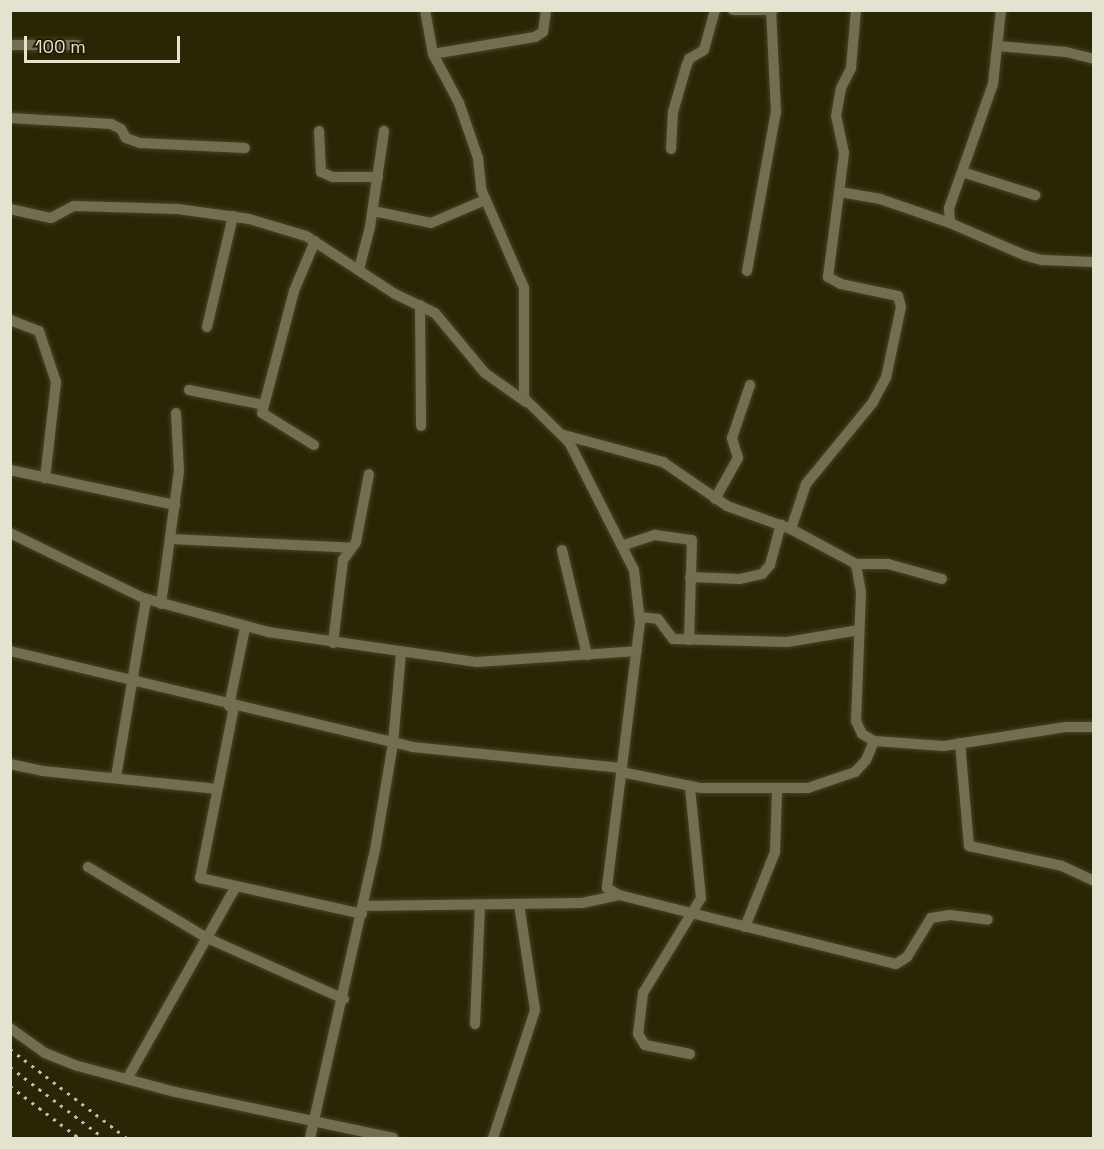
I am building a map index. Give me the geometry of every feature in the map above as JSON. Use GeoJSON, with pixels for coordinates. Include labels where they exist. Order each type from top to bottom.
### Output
{"type":"FeatureCollection","features":[{"type":"Feature","properties":{"kind":"street"},"geometry":{"type":"LineString","coordinates":[[425,10],[433,54],[465,119],[479,168],[480,185],[485,200],[524,288],[523,392],[526,402]]}},
{"type":"Feature","properties":{"kind":"street"},"geometry":{"type":"LineString","coordinates":[[433,54],[535,37],[543,32],[546,10]]}},
{"type":"Feature","properties":{"kind":"street"},"geometry":{"type":"LineString","coordinates":[[671,149],[673,112],[686,67],[689,59],[707,45],[715,10]]}},
{"type":"Feature","properties":{"kind":"street"},"geometry":{"type":"LineString","coordinates":[[732,10],[772,11],[776,112],[747,271]]}},
{"type":"Feature","properties":{"kind":"street"},"geometry":{"type":"LineString","coordinates":[[690,577],[740,579],[762,574],[770,565],[806,484],[876,397],[886,378],[901,300],[891,294],[841,284],[828,277],[844,153],[836,116],[841,88],[851,68],[856,10]]}},
{"type":"Feature","properties":{"kind":"street"},"geometry":{"type":"LineString","coordinates":[[950,223],[949,208],[988,100],[998,46],[1001,10]]}},
{"type":"Feature","properties":{"kind":"street"},"geometry":{"type":"LineString","coordinates":[[10,45],[77,45]]}},
{"type":"Feature","properties":{"kind":"street"},"geometry":{"type":"LineString","coordinates":[[998,46],[1066,52],[1094,59]]}},
{"type":"Feature","properties":{"kind":"street"},"geometry":{"type":"LineString","coordinates":[[10,118],[111,124],[121,129],[126,138],[140,143],[245,148]]}},
{"type":"Feature","properties":{"kind":"street"},"geometry":{"type":"LineString","coordinates":[[319,130],[321,172],[333,177],[378,177]]}},
{"type":"Feature","properties":{"kind":"street"},"geometry":{"type":"LineString","coordinates":[[359,269],[373,211],[384,130]]}},
{"type":"Feature","properties":{"kind":"street"},"geometry":{"type":"LineString","coordinates":[[962,172],[1035,195]]}},
{"type":"Feature","properties":{"kind":"street"},"geometry":{"type":"LineString","coordinates":[[840,192],[880,199],[950,223],[1033,258],[1094,262]]}},
{"type":"Feature","properties":{"kind":"street"},"geometry":{"type":"LineString","coordinates":[[373,211],[431,223],[485,200]]}},
{"type":"Feature","properties":{"kind":"street"},"geometry":{"type":"LineString","coordinates":[[10,209],[51,218],[74,206],[178,209],[233,216],[274,225],[315,241],[445,324],[497,384],[526,402],[564,435],[624,545],[634,570],[640,617],[606,883],[611,892],[896,964],[907,957],[931,918],[944,915],[988,921]]}},
{"type":"Feature","properties":{"kind":"street"},"geometry":{"type":"LineString","coordinates":[[207,327],[233,216]]}},
{"type":"Feature","properties":{"kind":"street"},"geometry":{"type":"LineString","coordinates":[[314,445],[263,417],[264,405],[294,291],[315,241]]}},
{"type":"Feature","properties":{"kind":"street"},"geometry":{"type":"LineString","coordinates":[[420,306],[421,426]]}},
{"type":"Feature","properties":{"kind":"street"},"geometry":{"type":"LineString","coordinates":[[10,320],[39,331],[56,382],[45,478]]}},
{"type":"Feature","properties":{"kind":"street"},"geometry":{"type":"LineString","coordinates":[[715,499],[738,458],[732,438],[750,385]]}},
{"type":"Feature","properties":{"kind":"street"},"geometry":{"type":"LineString","coordinates":[[189,390],[264,405]]}},
{"type":"Feature","properties":{"kind":"street"},"geometry":{"type":"LineString","coordinates":[[161,604],[171,539],[179,461],[176,413]]}},
{"type":"Feature","properties":{"kind":"street"},"geometry":{"type":"LineString","coordinates":[[564,435],[647,456],[682,474],[715,499],[786,526],[856,564],[888,564],[942,579]]}},
{"type":"Feature","properties":{"kind":"street"},"geometry":{"type":"LineString","coordinates":[[10,470],[175,505]]}},
{"type":"Feature","properties":{"kind":"street"},"geometry":{"type":"LineString","coordinates":[[333,643],[343,560],[352,548],[369,474]]}},
{"type":"Feature","properties":{"kind":"street"},"geometry":{"type":"LineString","coordinates":[[10,533],[110,585],[161,604],[245,628],[401,654],[493,662],[637,651]]}},
{"type":"Feature","properties":{"kind":"street"},"geometry":{"type":"LineString","coordinates":[[624,545],[655,535],[689,538],[692,544],[689,640]]}},
{"type":"Feature","properties":{"kind":"street"},"geometry":{"type":"LineString","coordinates":[[171,539],[352,548]]}},
{"type":"Feature","properties":{"kind":"street"},"geometry":{"type":"LineString","coordinates":[[562,550],[587,655]]}},
{"type":"Feature","properties":{"kind":"street"},"geometry":{"type":"LineString","coordinates":[[856,564],[861,578],[856,721],[862,734],[874,741],[960,743],[1066,727],[1094,727]]}},
{"type":"Feature","properties":{"kind":"street"},"geometry":{"type":"LineString","coordinates":[[116,777],[146,599]]}},
{"type":"Feature","properties":{"kind":"street"},"geometry":{"type":"LineString","coordinates":[[640,617],[658,619],[669,638],[689,640],[787,642],[859,630]]}},
{"type":"Feature","properties":{"kind":"street"},"geometry":{"type":"LineString","coordinates":[[245,628],[200,878],[235,888],[363,910],[591,902],[619,895]]}},
{"type":"Feature","properties":{"kind":"street"},"geometry":{"type":"LineString","coordinates":[[10,651],[232,707],[393,743],[458,753],[621,770],[690,787],[777,791],[820,786],[846,777],[862,767],[874,741]]}},
{"type":"Feature","properties":{"kind":"street"},"geometry":{"type":"LineString","coordinates":[[310,1138],[316,1122],[363,910],[393,743],[401,654]]}},
{"type":"Feature","properties":{"kind":"street"},"geometry":{"type":"LineString","coordinates":[[960,743],[969,846],[1062,866],[1094,880]]}},
{"type":"Feature","properties":{"kind":"street"},"geometry":{"type":"LineString","coordinates":[[10,764],[54,773],[116,777],[217,789]]}},
{"type":"Feature","properties":{"kind":"street"},"geometry":{"type":"LineString","coordinates":[[690,787],[702,891],[694,914],[643,993],[638,1034],[645,1045],[690,1054]]}},
{"type":"Feature","properties":{"kind":"street"},"geometry":{"type":"LineString","coordinates":[[745,927],[775,852],[777,791]]}},
{"type":"Feature","properties":{"kind":"street"},"geometry":{"type":"LineString","coordinates":[[88,867],[207,938],[344,999]]}},
{"type":"Feature","properties":{"kind":"street"},"geometry":{"type":"LineString","coordinates":[[127,1079],[235,888]]}},
{"type":"Feature","properties":{"kind":"street"},"geometry":{"type":"LineString","coordinates":[[493,1138],[535,1010],[519,904]]}},
{"type":"Feature","properties":{"kind":"street"},"geometry":{"type":"LineString","coordinates":[[475,1024],[480,906]]}},
{"type":"Feature","properties":{"kind":"street"},"geometry":{"type":"LineString","coordinates":[[10,1028],[45,1053],[78,1066],[393,1138]]}},
{"type":"Feature","properties":{"kind":"railway"},"geometry":{"type":"LineString","coordinates":[[10,1049],[127,1138]]}},
{"type":"Feature","properties":{"kind":"railway"},"geometry":{"type":"LineString","coordinates":[[10,1067],[104,1138]]}},
{"type":"Feature","properties":{"kind":"railway"},"geometry":{"type":"LineString","coordinates":[[10,1086],[79,1138]]}}]}
